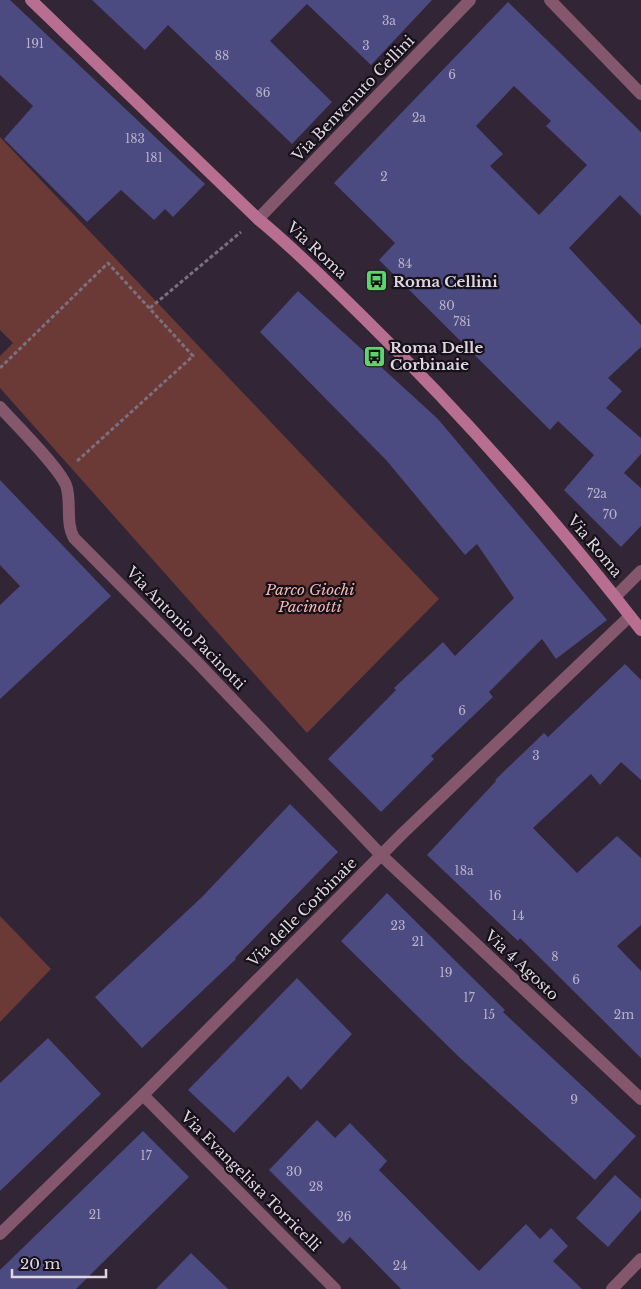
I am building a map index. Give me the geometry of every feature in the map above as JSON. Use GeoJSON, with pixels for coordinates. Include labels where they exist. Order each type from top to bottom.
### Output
{"type":"FeatureCollection","features":[{"type":"Feature","properties":{"kind":"main road","name":"Via Roma"},"geometry":{"type":"LineString","coordinates":[[31,0],[258,219],[290,244],[442,395],[498,456],[616,596],[641,630]]}},
{"type":"Feature","properties":{"kind":"street","name":"Via Benvenuto Cellini"},"geometry":{"type":"LineString","coordinates":[[258,219],[470,0]]}},
{"type":"Feature","properties":{"kind":"street"},"geometry":{"type":"LineString","coordinates":[[550,0],[641,94]]}},
{"type":"Feature","properties":{"kind":"street","name":"Via Antonio Pacinotti"},"geometry":{"type":"LineString","coordinates":[[0,408],[61,476],[69,496],[70,524],[74,538],[197,662],[381,855]]}},
{"type":"Feature","properties":{"kind":"street"},"geometry":{"type":"LineString","coordinates":[[616,596],[641,571]]}},
{"type":"Feature","properties":{"kind":"street","name":"Via delle Corbinaie"},"geometry":{"type":"LineString","coordinates":[[0,1234],[143,1095],[381,855],[630,616]]}},
{"type":"Feature","properties":{"kind":"street","name":"Via 4 Agosto"},"geometry":{"type":"LineString","coordinates":[[381,855],[641,1099]]}},
{"type":"Feature","properties":{"kind":"street","name":"Via Evangelista Torricelli"},"geometry":{"type":"LineString","coordinates":[[143,1095],[335,1289]]}},
{"type":"Feature","properties":{"kind":"street"},"geometry":{"type":"LineString","coordinates":[[612,1289],[641,1259]]}},
{"type":"Feature","properties":{"kind":"path"},"geometry":{"type":"LineString","coordinates":[[150,308],[258,219]]}},
{"type":"Feature","properties":{"kind":"path"},"geometry":{"type":"LineString","coordinates":[[0,368],[108,263],[193,356],[61,476]]}},
{"type":"Feature","properties":{"kind":"green space","name":"Parco Giochi Pacinotti"},"geometry":{"type":"Polygon","coordinates":[[[0,137],[439,599],[307,733],[0,388],[0,356],[13,343],[0,330],[0,137]]]}},
{"type":"Feature","properties":{"kind":"green space"},"geometry":{"type":"Polygon","coordinates":[[[0,916],[51,969],[0,1022],[0,916]]]}},
{"type":"Feature","properties":{"kind":"building"},"geometry":{"type":"Polygon","coordinates":[[[0,0],[10,0],[205,184],[173,217],[165,209],[154,220],[121,190],[87,222],[4,139],[33,106],[0,75],[0,0]]]}},
{"type":"Feature","properties":{"kind":"building"},"geometry":{"type":"Polygon","coordinates":[[[92,0],[432,0],[371,65],[307,4],[270,41],[332,102],[292,144],[168,25],[145,50],[92,0]]]}},
{"type":"Feature","properties":{"kind":"building"},"geometry":{"type":"Polygon","coordinates":[[[508,2],[641,132],[641,216],[620,195],[569,248],[641,325],[641,347],[608,378],[622,391],[606,408],[641,438],[641,454],[624,473],[641,488],[641,526],[621,547],[564,490],[594,455],[558,421],[550,430],[379,260],[395,243],[334,183],[508,2]],[[514,86],[476,126],[503,154],[490,166],[539,215],[587,165],[546,126],[551,121],[514,86]]]}},
{"type":"Feature","properties":{"kind":"building"},"geometry":{"type":"Polygon","coordinates":[[[298,291],[438,419],[607,620],[556,659],[542,639],[489,692],[493,697],[431,756],[434,759],[381,812],[328,759],[396,690],[394,688],[443,642],[455,656],[514,598],[477,544],[465,555],[387,461],[260,332],[298,291]]]}},
{"type":"Feature","properties":{"kind":"building"},"geometry":{"type":"Polygon","coordinates":[[[0,480],[111,596],[0,699],[0,605],[20,586],[0,565],[0,480]]]}},
{"type":"Feature","properties":{"kind":"building"},"geometry":{"type":"Polygon","coordinates":[[[625,664],[641,680],[641,780],[621,762],[600,785],[591,774],[533,828],[577,873],[617,836],[641,858],[641,925],[617,946],[641,971],[641,1058],[520,938],[518,941],[427,855],[495,780],[544,733],[548,737],[625,664]]]}},
{"type":"Feature","properties":{"kind":"building"},"geometry":{"type":"Polygon","coordinates":[[[290,804],[338,852],[236,959],[142,1048],[95,997],[202,897],[290,804]]]}},
{"type":"Feature","properties":{"kind":"building"},"geometry":{"type":"Polygon","coordinates":[[[387,893],[505,1010],[503,1012],[636,1136],[595,1180],[459,1057],[341,941],[387,893]]]}},
{"type":"Feature","properties":{"kind":"building"},"geometry":{"type":"Polygon","coordinates":[[[297,978],[352,1034],[301,1090],[288,1076],[234,1133],[188,1090],[297,978]]]}},
{"type":"Feature","properties":{"kind":"building"},"geometry":{"type":"Polygon","coordinates":[[[48,1038],[101,1094],[0,1191],[0,1083],[48,1038]]]}},
{"type":"Feature","properties":{"kind":"building"},"geometry":{"type":"Polygon","coordinates":[[[317,1120],[335,1138],[350,1123],[387,1161],[379,1170],[479,1271],[526,1224],[540,1239],[551,1228],[568,1246],[553,1261],[582,1289],[401,1289],[350,1237],[343,1244],[269,1170],[317,1120]]]}},
{"type":"Feature","properties":{"kind":"building"},"geometry":{"type":"Polygon","coordinates":[[[143,1131],[189,1177],[76,1289],[0,1289],[0,1270],[143,1131]]]}},
{"type":"Feature","properties":{"kind":"building"},"geometry":{"type":"Polygon","coordinates":[[[615,1175],[641,1199],[641,1210],[608,1247],[576,1218],[615,1175]]]}},
{"type":"Feature","properties":{"kind":"building"},"geometry":{"type":"Polygon","coordinates":[[[191,1253],[228,1289],[156,1289],[191,1253]]]}},
{"type":"Feature","properties":{"kind":"place","name":"Roma Cellini"},"geometry":{"type":"Point","coordinates":[377,281]}},
{"type":"Feature","properties":{"kind":"place","name":"Roma Delle Corbinaie"},"geometry":{"type":"Point","coordinates":[374,356]}}]}
